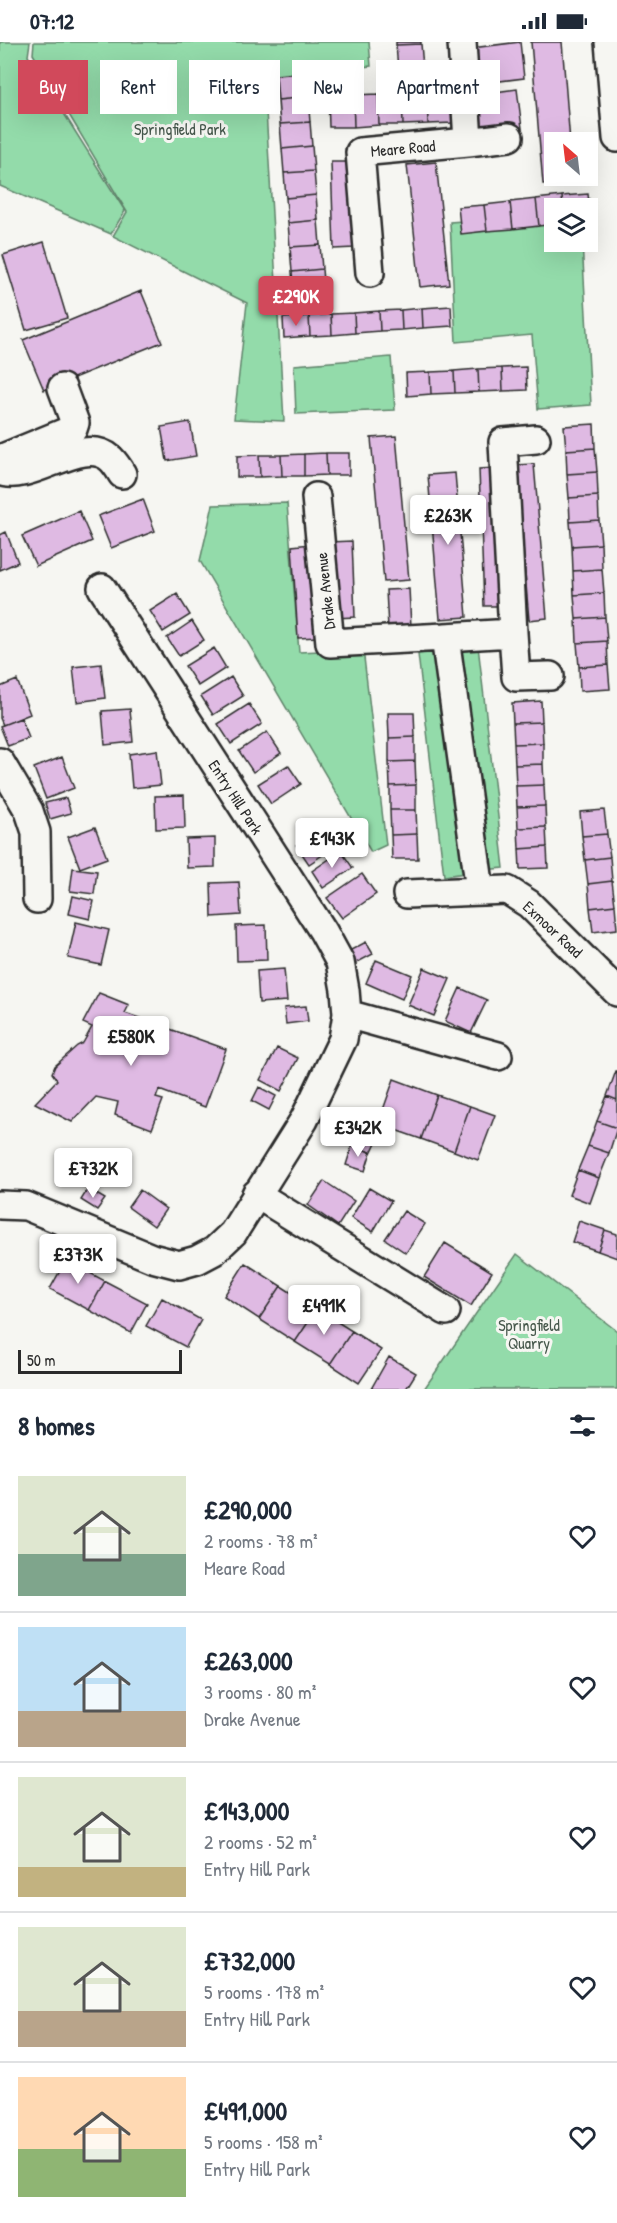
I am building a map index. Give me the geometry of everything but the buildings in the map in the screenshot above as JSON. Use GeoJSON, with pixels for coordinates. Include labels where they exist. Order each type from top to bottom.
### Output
{"type":"FeatureCollection","features":[{"type":"Feature","properties":{"kind":"street"},"geometry":{"type":"LineString","coordinates":[[462,42],[468,142],[509,137]]}},
{"type":"Feature","properties":{"kind":"street"},"geometry":{"type":"LineString","coordinates":[[609,42],[617,138]]}},
{"type":"Feature","properties":{"kind":"street","name":"Meare Road"},"geometry":{"type":"LineString","coordinates":[[370,273],[360,152],[468,142]]}},
{"type":"Feature","properties":{"kind":"street"},"geometry":{"type":"LineString","coordinates":[[0,459],[73,429],[75,423],[62,388]]}},
{"type":"Feature","properties":{"kind":"street"},"geometry":{"type":"LineString","coordinates":[[536,439],[503,442],[513,633],[516,677],[550,676]]}},
{"type":"Feature","properties":{"kind":"street"},"geometry":{"type":"LineString","coordinates":[[0,471],[16,474],[80,453],[99,453],[110,458],[122,474]]}},
{"type":"Feature","properties":{"kind":"street","name":"Drake Avenue"},"geometry":{"type":"LineString","coordinates":[[316,496],[330,643],[513,633]]}},
{"type":"Feature","properties":{"kind":"street","name":"Entry Hill Park"},"geometry":{"type":"LineString","coordinates":[[0,1205],[26,1206],[152,1258],[179,1265],[197,1260],[214,1251],[233,1233],[255,1194],[304,1120],[343,1039],[347,1014],[340,962],[323,931],[102,588]]}},
{"type":"Feature","properties":{"kind":"street"},"geometry":{"type":"LineString","coordinates":[[445,637],[480,890]]}},
{"type":"Feature","properties":{"kind":"street"},"geometry":{"type":"LineString","coordinates":[[0,762],[29,811],[36,832],[36,899]]}},
{"type":"Feature","properties":{"kind":"street","name":"Exmoor Road"},"geometry":{"type":"LineString","coordinates":[[407,894],[507,890],[529,904],[617,992]]}},
{"type":"Feature","properties":{"kind":"street"},"geometry":{"type":"LineString","coordinates":[[347,1014],[498,1056]]}},
{"type":"Feature","properties":{"kind":"street"},"geometry":{"type":"LineString","coordinates":[[255,1194],[446,1311]]}},
{"type":"Feature","properties":{"kind":"green space"},"geometry":{"type":"Polygon","coordinates":[[[0,42],[30,42],[28,56],[31,60],[18,60],[18,114],[64,114],[125,211],[111,234],[0,186],[0,42]]]}},
{"type":"Feature","properties":{"kind":"green space","name":"Springfield Park"},"geometry":{"type":"Polygon","coordinates":[[[34,42],[369,42],[371,66],[364,67],[364,60],[292,60],[292,73],[280,75],[280,60],[189,60],[189,114],[266,114],[284,421],[234,419],[247,303],[113,236],[127,212],[69,114],[88,114],[88,60],[37,60],[33,54],[34,42]]]}},
{"type":"Feature","properties":{"kind":"green space"},"geometry":{"type":"Polygon","coordinates":[[[544,215],[544,252],[583,252],[591,405],[538,409],[532,335],[456,342],[450,222],[544,215]]]}},
{"type":"Feature","properties":{"kind":"green space"},"geometry":{"type":"Polygon","coordinates":[[[391,357],[395,410],[296,414],[294,365],[391,357]]]}},
{"type":"Feature","properties":{"kind":"green space"},"geometry":{"type":"Polygon","coordinates":[[[287,503],[299,652],[363,649],[386,845],[371,852],[200,561],[213,505],[287,503]]]}},
{"type":"Feature","properties":{"kind":"green space"},"geometry":{"type":"Polygon","coordinates":[[[478,646],[504,868],[483,870],[456,649],[478,646]]]}},
{"type":"Feature","properties":{"kind":"green space"},"geometry":{"type":"Polygon","coordinates":[[[439,651],[466,873],[444,876],[418,654],[439,651]]]}},
{"type":"Feature","properties":{"kind":"green space","name":"Springfield Quarry"},"geometry":{"type":"Polygon","coordinates":[[[517,1254],[617,1331],[617,1389],[424,1389],[517,1254]]]}}]}
